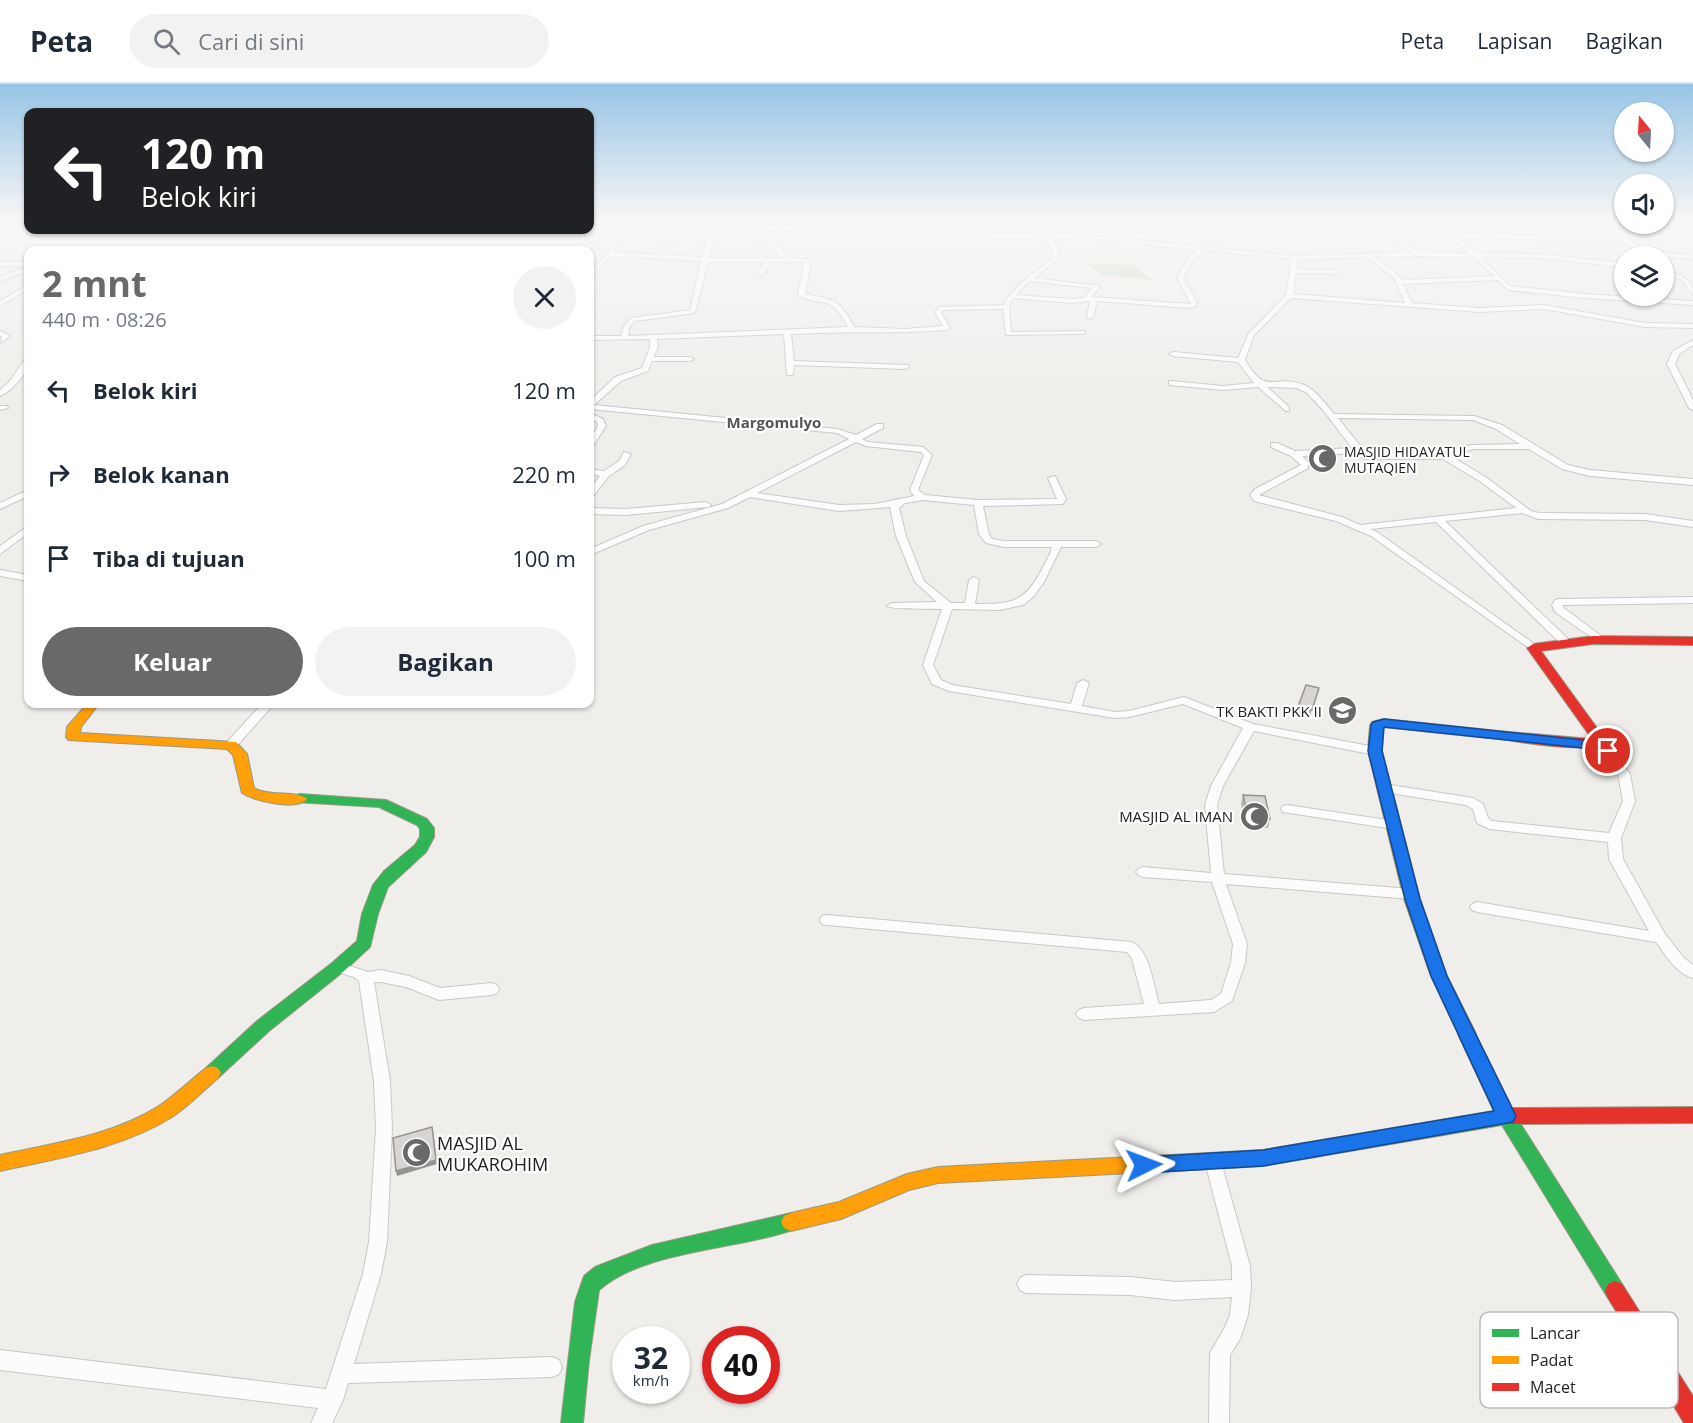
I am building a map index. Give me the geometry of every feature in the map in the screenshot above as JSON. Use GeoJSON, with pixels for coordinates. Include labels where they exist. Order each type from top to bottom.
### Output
{"type":"FeatureCollection","features":[{"type":"Feature","properties":{"kind":"street"},"geometry":{"type":"LineString","coordinates":[[624,338],[627,326],[633,319],[693,312],[699,283]]}},
{"type":"Feature","properties":{"kind":"street"},"geometry":{"type":"LineString","coordinates":[[803,283],[801,295],[829,299],[839,305],[852,329]]}},
{"type":"Feature","properties":{"kind":"street"},"geometry":{"type":"LineString","coordinates":[[1023,283],[1010,296],[1006,308],[1008,334],[1083,332]]}},
{"type":"Feature","properties":{"kind":"street"},"geometry":{"type":"LineString","coordinates":[[1067,283],[1097,287],[1091,299],[1090,317]]}},
{"type":"Feature","properties":{"kind":"street"},"geometry":{"type":"LineString","coordinates":[[1010,296],[1072,302],[1091,299],[1183,307],[1194,305],[1190,292],[1184,283]]}},
{"type":"Feature","properties":{"kind":"street"},"geometry":{"type":"LineString","coordinates":[[1286,409],[1250,378],[1241,360],[1251,334],[1289,296],[1291,283]]}},
{"type":"Feature","properties":{"kind":"street"},"geometry":{"type":"LineString","coordinates":[[1402,283],[1410,306]]}},
{"type":"Feature","properties":{"kind":"street"},"geometry":{"type":"LineString","coordinates":[[1504,283],[1521,307]]}},
{"type":"Feature","properties":{"kind":"street"},"geometry":{"type":"LineString","coordinates":[[0,284],[10,284]]}},
{"type":"Feature","properties":{"kind":"street"},"geometry":{"type":"LineString","coordinates":[[19,285],[24,286]]}},
{"type":"Feature","properties":{"kind":"street"},"geometry":{"type":"LineString","coordinates":[[0,304],[24,289]]}},
{"type":"Feature","properties":{"kind":"street"},"geometry":{"type":"LineString","coordinates":[[1511,294],[1693,303]]}},
{"type":"Feature","properties":{"kind":"street"},"geometry":{"type":"LineString","coordinates":[[1289,296],[1479,310],[1521,307],[1550,308],[1645,325],[1693,326]]}},
{"type":"Feature","properties":{"kind":"street"},"geometry":{"type":"LineString","coordinates":[[594,339],[852,329],[905,331],[943,329],[947,326],[938,312],[941,308],[1006,308]]}},
{"type":"Feature","properties":{"kind":"street"},"geometry":{"type":"LineString","coordinates":[[0,333],[7,336],[0,341]]}},
{"type":"Feature","properties":{"kind":"street"},"geometry":{"type":"LineString","coordinates":[[788,333],[790,373]]}},
{"type":"Feature","properties":{"kind":"street"},"geometry":{"type":"LineString","coordinates":[[594,402],[618,379],[645,369],[654,347],[653,337]]}},
{"type":"Feature","properties":{"kind":"street"},"geometry":{"type":"LineString","coordinates":[[1693,342],[1676,354],[1671,364],[1693,408]]}},
{"type":"Feature","properties":{"kind":"street"},"geometry":{"type":"LineString","coordinates":[[1173,354],[1241,360]]}},
{"type":"Feature","properties":{"kind":"street"},"geometry":{"type":"LineString","coordinates":[[650,359],[690,359]]}},
{"type":"Feature","properties":{"kind":"street"},"geometry":{"type":"LineString","coordinates":[[791,363],[905,367]]}},
{"type":"Feature","properties":{"kind":"street"},"geometry":{"type":"LineString","coordinates":[[0,394],[13,382],[24,367]]}},
{"type":"Feature","properties":{"kind":"street"},"geometry":{"type":"LineString","coordinates":[[1172,382],[1223,388],[1260,385],[1301,386],[1332,416],[1364,456],[1372,458],[1445,456],[1484,480],[1523,510],[1538,516],[1645,517],[1693,524]]}},
{"type":"Feature","properties":{"kind":"street"},"geometry":{"type":"LineString","coordinates":[[594,406],[837,431],[866,444],[927,452],[914,490],[923,497]]}},
{"type":"Feature","properties":{"kind":"street"},"geometry":{"type":"LineString","coordinates":[[1332,416],[1474,418],[1499,427],[1557,464],[1576,470],[1693,482]]}},
{"type":"Feature","properties":{"kind":"street"},"geometry":{"type":"LineString","coordinates":[[594,417],[602,426],[594,438]]}},
{"type":"Feature","properties":{"kind":"street"},"geometry":{"type":"LineString","coordinates":[[594,550],[646,528],[725,506],[880,426]]}},
{"type":"Feature","properties":{"kind":"street"},"geometry":{"type":"LineString","coordinates":[[1274,445],[1294,454],[1305,463],[1304,468],[1277,479],[1258,491],[1254,495],[1257,499],[1339,519],[1362,527],[1390,544],[1533,648],[1548,666],[1624,774],[1629,801],[1614,838],[1616,859],[1660,938],[1679,962],[1693,973]]}},
{"type":"Feature","properties":{"kind":"street"},"geometry":{"type":"LineString","coordinates":[[1445,456],[1449,452],[1466,448],[1531,447]]}},
{"type":"Feature","properties":{"kind":"street"},"geometry":{"type":"LineString","coordinates":[[1294,454],[1357,450]]}},
{"type":"Feature","properties":{"kind":"street"},"geometry":{"type":"LineString","coordinates":[[594,489],[606,474],[622,463],[627,454]]}},
{"type":"Feature","properties":{"kind":"street"},"geometry":{"type":"LineString","coordinates":[[594,472],[606,474]]}},
{"type":"Feature","properties":{"kind":"street"},"geometry":{"type":"LineString","coordinates":[[594,511],[626,513],[694,507],[743,494],[837,510],[873,508],[923,497],[978,503],[1060,502],[1062,500],[1052,478]]}},
{"type":"Feature","properties":{"kind":"street"},"geometry":{"type":"LineString","coordinates":[[0,506],[24,495]]}},
{"type":"Feature","properties":{"kind":"street"},"geometry":{"type":"LineString","coordinates":[[896,503],[894,507],[901,536],[920,582],[948,606]]}},
{"type":"Feature","properties":{"kind":"street"},"geometry":{"type":"LineString","coordinates":[[978,503],[984,534],[989,541],[1004,544],[1096,544]]}},
{"type":"Feature","properties":{"kind":"street"},"geometry":{"type":"LineString","coordinates":[[1362,527],[1523,510]]}},
{"type":"Feature","properties":{"kind":"street"},"geometry":{"type":"LineString","coordinates":[[1438,519],[1564,641]]}},
{"type":"Feature","properties":{"kind":"street"},"geometry":{"type":"LineString","coordinates":[[0,551],[24,532]]}},
{"type":"Feature","properties":{"kind":"street"},"geometry":{"type":"LineString","coordinates":[[892,606],[1012,605],[1027,598],[1056,551],[1057,544]]}},
{"type":"Feature","properties":{"kind":"street"},"geometry":{"type":"LineString","coordinates":[[0,573],[24,577]]}},
{"type":"Feature","properties":{"kind":"street"},"geometry":{"type":"LineString","coordinates":[[970,606],[974,580]]}},
{"type":"Feature","properties":{"kind":"street"},"geometry":{"type":"LineString","coordinates":[[1597,638],[1559,610],[1557,605],[1559,602],[1693,600]]}},
{"type":"Feature","properties":{"kind":"street"},"geometry":{"type":"LineString","coordinates":[[948,606],[928,665],[936,682],[949,688],[1114,715],[1129,714],[1184,700],[1250,727],[1375,751]]}},
{"type":"Feature","properties":{"kind":"street"},"geometry":{"type":"LineString","coordinates":[[1533,648],[1564,641],[1597,638],[1693,640]]}},
{"type":"Feature","properties":{"kind":"street"},"geometry":{"type":"LineString","coordinates":[[1075,709],[1083,684]]}},
{"type":"Feature","properties":{"kind":"street"},"geometry":{"type":"LineString","coordinates":[[0,1163],[96,1140],[132,1128],[166,1111],[263,1026],[338,967],[364,943],[370,914],[381,885],[388,875],[421,848],[428,837],[427,828],[422,822],[381,803],[351,800],[271,799],[256,796],[247,790],[240,754],[231,745],[79,740],[73,737],[75,727],[90,708]]}},
{"type":"Feature","properties":{"kind":"street"},"geometry":{"type":"LineString","coordinates":[[231,745],[263,708]]}},
{"type":"Feature","properties":{"kind":"street"},"geometry":{"type":"LineString","coordinates":[[1601,743],[1583,744],[1384,723],[1377,725],[1375,751],[1411,894],[1439,976],[1506,1116],[1628,1312]]}},
{"type":"Feature","properties":{"kind":"street"},"geometry":{"type":"LineString","coordinates":[[1084,1014],[1214,1006],[1227,997],[1238,963],[1240,944],[1218,879],[1211,805],[1217,786],[1250,727]]}},
{"type":"Feature","properties":{"kind":"street"},"geometry":{"type":"LineString","coordinates":[[1384,788],[1469,801],[1479,807],[1482,820],[1489,825],[1614,838]]}},
{"type":"Feature","properties":{"kind":"street"},"geometry":{"type":"LineString","coordinates":[[1287,809],[1394,825]]}},
{"type":"Feature","properties":{"kind":"street"},"geometry":{"type":"LineString","coordinates":[[1143,872],[1411,894]]}},
{"type":"Feature","properties":{"kind":"street"},"geometry":{"type":"LineString","coordinates":[[1477,907],[1660,938]]}},
{"type":"Feature","properties":{"kind":"street"},"geometry":{"type":"LineString","coordinates":[[827,920],[1114,943],[1131,947],[1139,957],[1153,1010]]}},
{"type":"Feature","properties":{"kind":"street"},"geometry":{"type":"LineString","coordinates":[[338,967],[359,973],[366,978],[381,976],[409,982],[439,994],[492,988]]}},
{"type":"Feature","properties":{"kind":"street"},"geometry":{"type":"LineString","coordinates":[[321,1423],[333,1400],[372,1274],[378,1242],[383,1116],[382,1081],[366,978]]}},
{"type":"Feature","properties":{"kind":"street"},"geometry":{"type":"LineString","coordinates":[[572,1423],[576,1367],[592,1281],[601,1274],[635,1260],[842,1210],[907,1182],[938,1175],[1263,1158],[1506,1116],[1693,1115]]}},
{"type":"Feature","properties":{"kind":"street"},"geometry":{"type":"LineString","coordinates":[[1213,1162],[1240,1266],[1242,1288],[1239,1315],[1233,1332],[1220,1353],[1219,1423]]}},
{"type":"Feature","properties":{"kind":"street"},"geometry":{"type":"LineString","coordinates":[[1026,1284],[1130,1286],[1175,1291],[1242,1288]]}},
{"type":"Feature","properties":{"kind":"street"},"geometry":{"type":"LineString","coordinates":[[0,1360],[333,1400]]}},
{"type":"Feature","properties":{"kind":"street"},"geometry":{"type":"LineString","coordinates":[[341,1374],[552,1366]]}},
{"type":"Feature","properties":{"kind":"street"},"geometry":{"type":"LineString","coordinates":[[1678,1393],[1693,1417]]}},
{"type":"Feature","properties":{"kind":"building"},"geometry":{"type":"Polygon","coordinates":[[[1306,685],[1319,688],[1312,710],[1298,707],[1306,685]]]}},
{"type":"Feature","properties":{"kind":"building"},"geometry":{"type":"Polygon","coordinates":[[[1243,795],[1265,796],[1270,819],[1248,817],[1243,795]]]}},
{"type":"Feature","properties":{"kind":"building","name":"MASJID AL MUKAROHIM"},"geometry":{"type":"Polygon","coordinates":[[[432,1127],[436,1160],[396,1171],[393,1138],[432,1127]]]}},
{"type":"Feature","properties":{"kind":"traffic: fast"},"geometry":{"type":"LineString","coordinates":[[212,1073],[263,1026],[338,967],[364,943],[370,914],[381,885],[389,875],[421,848],[427,837],[427,828],[422,822],[381,803],[300,799]]}},
{"type":"Feature","properties":{"kind":"traffic: fast"},"geometry":{"type":"LineString","coordinates":[[1467,1034],[1506,1116],[1615,1291]]}},
{"type":"Feature","properties":{"kind":"traffic: fast"},"geometry":{"type":"LineString","coordinates":[[1209,1161],[1263,1158],[1511,1116]]}},
{"type":"Feature","properties":{"kind":"traffic: fast"},"geometry":{"type":"LineString","coordinates":[[572,1423],[576,1373],[586,1302],[591,1283],[602,1273],[652,1255],[791,1222]]}},
{"type":"Feature","properties":{"kind":"traffic: slow"},"geometry":{"type":"LineString","coordinates":[[90,708],[74,727],[73,737],[231,745],[240,754],[247,790],[266,798],[300,799]]}},
{"type":"Feature","properties":{"kind":"traffic: slow"},"geometry":{"type":"LineString","coordinates":[[1467,1034],[1439,976],[1412,899],[1375,751],[1377,725],[1384,723],[1508,736]]}},
{"type":"Feature","properties":{"kind":"traffic: slow"},"geometry":{"type":"LineString","coordinates":[[0,1163],[107,1138],[147,1122],[178,1102],[212,1073]]}},
{"type":"Feature","properties":{"kind":"traffic: slow"},"geometry":{"type":"LineString","coordinates":[[791,1222],[841,1210],[907,1182],[938,1175],[1209,1161]]}},
{"type":"Feature","properties":{"kind":"traffic: jam"},"geometry":{"type":"LineString","coordinates":[[1508,736],[1583,744],[1601,743],[1533,648],[1593,640],[1693,641]]}},
{"type":"Feature","properties":{"kind":"traffic: jam"},"geometry":{"type":"LineString","coordinates":[[1511,1116],[1693,1115]]}},
{"type":"Feature","properties":{"kind":"traffic: jam"},"geometry":{"type":"LineString","coordinates":[[1615,1291],[1628,1312]]}},
{"type":"Feature","properties":{"kind":"traffic: jam"},"geometry":{"type":"LineString","coordinates":[[1678,1393],[1693,1417]]}},
{"type":"Feature","properties":{"kind":"place","name":"MASJID HIDAYATUL MUTAQIEN"},"geometry":{"type":"Point","coordinates":[1323,459]}},
{"type":"Feature","properties":{"kind":"place","name":"TK BAKTI PKK II"},"geometry":{"type":"Point","coordinates":[1343,711]}},
{"type":"Feature","properties":{"kind":"place","name":"MASJID AL IMAN"},"geometry":{"type":"Point","coordinates":[1254,816]}},
{"type":"Feature","properties":{"kind":"place","name":"MASJID AL MUKAROHIM"},"geometry":{"type":"Point","coordinates":[416,1153]}},
{"type":"Feature","properties":{"kind":"district","name":"Margomulyo"},"geometry":{"type":"Point","coordinates":[774,422]}},
{"type":"Feature","properties":{"kind":"route"},"geometry":{"type":"LineString","coordinates":[[1144,1165],[1263,1158],[1506,1116],[1439,976],[1412,899],[1375,751],[1377,725],[1384,723],[1583,744],[1601,743],[1608,751]]}}]}
